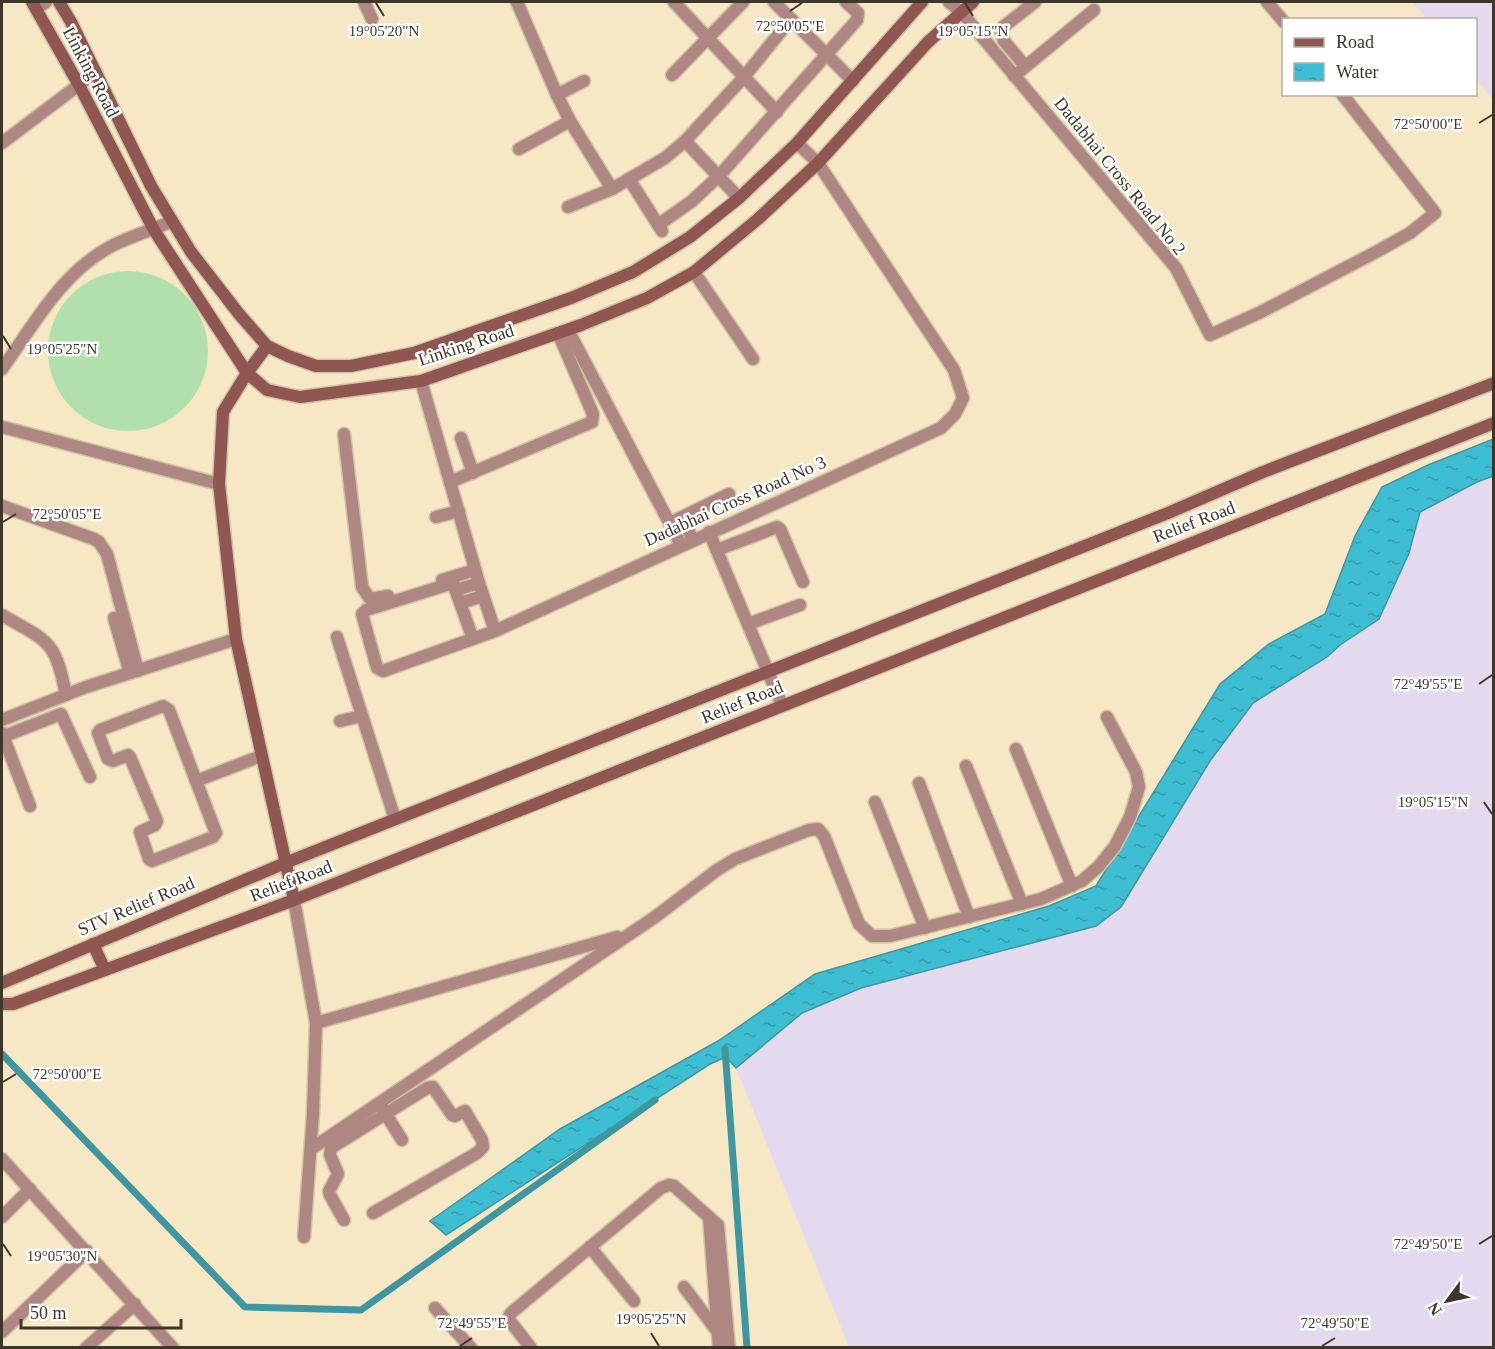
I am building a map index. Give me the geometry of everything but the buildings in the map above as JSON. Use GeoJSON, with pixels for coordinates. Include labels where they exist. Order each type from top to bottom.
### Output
{"type":"FeatureCollection","features":[{"type":"Feature","properties":{"kind":"street","name":"Linking Road"},"geometry":{"type":"LineString","coordinates":[[59,2],[96,72],[150,186],[191,252],[267,346],[316,366],[351,366],[414,353],[571,298],[633,272],[690,237],[739,198],[797,143],[922,2]]}},
{"type":"Feature","properties":{"kind":"street"},"geometry":{"type":"LineString","coordinates":[[364,2],[372,19]]}},
{"type":"Feature","properties":{"kind":"street"},"geometry":{"type":"LineString","coordinates":[[518,2],[570,121],[612,189]]}},
{"type":"Feature","properties":{"kind":"street"},"geometry":{"type":"LineString","coordinates":[[674,2],[777,112]]}},
{"type":"Feature","properties":{"kind":"street"},"geometry":{"type":"LineString","coordinates":[[672,75],[743,2]]}},
{"type":"Feature","properties":{"kind":"street"},"geometry":{"type":"LineString","coordinates":[[774,2],[853,81]]}},
{"type":"Feature","properties":{"kind":"street"},"geometry":{"type":"LineString","coordinates":[[628,179],[660,229],[719,176],[858,17],[858,13],[846,2]]}},
{"type":"Feature","properties":{"kind":"street","name":"Dadabhai Cross Road No 2"},"geometry":{"type":"LineString","coordinates":[[948,2],[962,13],[1176,268],[1210,335],[1261,312],[1410,233],[1435,213],[1344,96]]}},
{"type":"Feature","properties":{"kind":"street","name":"Linking Road"},"geometry":{"type":"LineString","coordinates":[[38,4],[154,230],[247,373],[267,390],[300,397],[421,381],[563,332],[646,298],[694,272],[758,219],[818,163],[928,42],[973,2]]}},
{"type":"Feature","properties":{"kind":"street"},"geometry":{"type":"LineString","coordinates":[[1025,66],[1004,41],[1001,32],[1003,27],[1035,2]]}},
{"type":"Feature","properties":{"kind":"street"},"geometry":{"type":"LineString","coordinates":[[1267,2],[1282,20]]}},
{"type":"Feature","properties":{"kind":"street"},"geometry":{"type":"LineString","coordinates":[[1014,76],[1094,10]]}},
{"type":"Feature","properties":{"kind":"street"},"geometry":{"type":"LineString","coordinates":[[568,207],[612,189],[665,158],[685,141],[744,76],[791,19]]}},
{"type":"Feature","properties":{"kind":"street"},"geometry":{"type":"LineString","coordinates":[[2,143],[96,72]]}},
{"type":"Feature","properties":{"kind":"street"},"geometry":{"type":"LineString","coordinates":[[557,95],[584,81]]}},
{"type":"Feature","properties":{"kind":"street"},"geometry":{"type":"LineString","coordinates":[[519,149],[570,121]]}},
{"type":"Feature","properties":{"kind":"street"},"geometry":{"type":"LineString","coordinates":[[685,141],[739,198]]}},
{"type":"Feature","properties":{"kind":"street"},"geometry":{"type":"LineString","coordinates":[[797,143],[818,163]]}},
{"type":"Feature","properties":{"kind":"street","name":"Dadabhai Cross Road No 3"},"geometry":{"type":"LineString","coordinates":[[456,590],[453,584],[448,584],[363,612],[362,617],[377,668],[380,671],[386,671],[495,631],[941,428],[955,414],[963,398],[954,370],[818,163]]}},
{"type":"Feature","properties":{"kind":"street"},"geometry":{"type":"LineString","coordinates":[[2,369],[67,280],[87,261],[110,247],[172,221]]}},
{"type":"Feature","properties":{"kind":"street"},"geometry":{"type":"LineString","coordinates":[[694,272],[753,359]]}},
{"type":"Feature","properties":{"kind":"street"},"geometry":{"type":"LineString","coordinates":[[450,482],[592,422],[593,414],[563,332]]}},
{"type":"Feature","properties":{"kind":"street"},"geometry":{"type":"LineString","coordinates":[[563,332],[687,542]]}},
{"type":"Feature","properties":{"kind":"street"},"geometry":{"type":"LineString","coordinates":[[267,346],[223,412],[219,484],[236,639],[294,900],[316,1023],[311,1149],[304,1237]]}},
{"type":"Feature","properties":{"kind":"street"},"geometry":{"type":"LineString","coordinates":[[421,381],[475,570],[495,631]]}},
{"type":"Feature","properties":{"kind":"street","name":"Relief Road"},"geometry":{"type":"LineString","coordinates":[[285,863],[1168,513],[1263,472],[1494,383]]}},
{"type":"Feature","properties":{"kind":"street","name":"Relief Road"},"geometry":{"type":"LineString","coordinates":[[2,1004],[13,1004],[294,900],[1494,423]]}},
{"type":"Feature","properties":{"kind":"street"},"geometry":{"type":"LineString","coordinates":[[2,427],[219,484]]}},
{"type":"Feature","properties":{"kind":"street"},"geometry":{"type":"LineString","coordinates":[[344,434],[362,588],[370,599],[378,599],[475,570]]}},
{"type":"Feature","properties":{"kind":"street"},"geometry":{"type":"LineString","coordinates":[[442,454],[462,442],[473,472]]}},
{"type":"Feature","properties":{"kind":"street"},"geometry":{"type":"LineString","coordinates":[[676,521],[729,494]]}},
{"type":"Feature","properties":{"kind":"street"},"geometry":{"type":"LineString","coordinates":[[2,506],[93,539],[104,547],[108,554],[134,672]]}},
{"type":"Feature","properties":{"kind":"street"},"geometry":{"type":"LineString","coordinates":[[436,517],[459,512]]}},
{"type":"Feature","properties":{"kind":"street"},"geometry":{"type":"LineString","coordinates":[[717,550],[777,527],[780,529],[803,582]]}},
{"type":"Feature","properties":{"kind":"street"},"geometry":{"type":"LineString","coordinates":[[709,532],[782,705]]}},
{"type":"Feature","properties":{"kind":"street"},"geometry":{"type":"LineString","coordinates":[[472,639],[456,590],[479,583]]}},
{"type":"Feature","properties":{"kind":"street"},"geometry":{"type":"LineString","coordinates":[[460,603],[483,596]]}},
{"type":"Feature","properties":{"kind":"street"},"geometry":{"type":"LineString","coordinates":[[748,624],[800,605]]}},
{"type":"Feature","properties":{"kind":"street"},"geometry":{"type":"LineString","coordinates":[[2,615],[49,644],[59,663],[66,695]]}},
{"type":"Feature","properties":{"kind":"street"},"geometry":{"type":"LineString","coordinates":[[114,618],[134,672]]}},
{"type":"Feature","properties":{"kind":"street"},"geometry":{"type":"LineString","coordinates":[[337,637],[395,819]]}},
{"type":"Feature","properties":{"kind":"street"},"geometry":{"type":"LineString","coordinates":[[2,720],[66,695],[236,639]]}},
{"type":"Feature","properties":{"kind":"street"},"geometry":{"type":"LineString","coordinates":[[159,707],[165,707],[169,710],[196,781],[216,830],[215,836],[152,861],[149,859],[140,832],[155,825],[157,821],[130,757],[128,755],[113,760],[108,759],[98,733],[100,730],[159,707]]}},
{"type":"Feature","properties":{"kind":"street"},"geometry":{"type":"LineString","coordinates":[[30,807],[2,736],[61,714],[90,777]]}},
{"type":"Feature","properties":{"kind":"street"},"geometry":{"type":"LineString","coordinates":[[340,722],[362,716]]}},
{"type":"Feature","properties":{"kind":"street"},"geometry":{"type":"LineString","coordinates":[[311,1149],[655,916],[717,870],[735,859],[813,829],[818,829],[824,836],[859,924],[872,936],[890,936],[1022,904],[1041,899],[1082,881],[1099,866],[1115,846],[1130,817],[1139,787],[1136,772],[1107,717]]}},
{"type":"Feature","properties":{"kind":"street"},"geometry":{"type":"LineString","coordinates":[[1016,749],[1072,886]]}},
{"type":"Feature","properties":{"kind":"street"},"geometry":{"type":"LineString","coordinates":[[196,781],[261,756]]}},
{"type":"Feature","properties":{"kind":"street"},"geometry":{"type":"LineString","coordinates":[[966,766],[1022,904]]}},
{"type":"Feature","properties":{"kind":"street"},"geometry":{"type":"LineString","coordinates":[[919,783],[969,917]]}},
{"type":"Feature","properties":{"kind":"street"},"geometry":{"type":"LineString","coordinates":[[875,802],[926,928]]}},
{"type":"Feature","properties":{"kind":"street","name":"STV Relief Road"},"geometry":{"type":"LineString","coordinates":[[2,983],[285,863]]}},
{"type":"Feature","properties":{"kind":"street"},"geometry":{"type":"LineString","coordinates":[[316,1023],[627,934]]}},
{"type":"Feature","properties":{"kind":"street"},"geometry":{"type":"LineString","coordinates":[[93,944],[105,970]]}},
{"type":"Feature","properties":{"kind":"street"},"geometry":{"type":"LineString","coordinates":[[344,1220],[329,1191],[338,1174],[330,1151],[334,1146],[427,1088],[433,1087],[452,1115],[455,1116],[465,1111],[482,1140],[483,1147],[477,1153],[373,1213]]}},
{"type":"Feature","properties":{"kind":"street"},"geometry":{"type":"LineString","coordinates":[[379,1102],[402,1140]]}},
{"type":"Feature","properties":{"kind":"street"},"geometry":{"type":"LineString","coordinates":[[2,1159],[173,1347]]}},
{"type":"Feature","properties":{"kind":"street"},"geometry":{"type":"LineString","coordinates":[[531,1347],[510,1321],[508,1317],[510,1313],[661,1188],[669,1185],[674,1186],[718,1225],[729,1347]]}},
{"type":"Feature","properties":{"kind":"street"},"geometry":{"type":"LineString","coordinates":[[2,1217],[30,1189]]}},
{"type":"Feature","properties":{"kind":"street"},"geometry":{"type":"LineString","coordinates":[[709,1217],[719,1347]]}},
{"type":"Feature","properties":{"kind":"street"},"geometry":{"type":"LineString","coordinates":[[590,1247],[634,1301]]}},
{"type":"Feature","properties":{"kind":"street"},"geometry":{"type":"LineString","coordinates":[[2,1332],[87,1251]]}},
{"type":"Feature","properties":{"kind":"street"},"geometry":{"type":"LineString","coordinates":[[684,1287],[718,1332]]}},
{"type":"Feature","properties":{"kind":"street"},"geometry":{"type":"LineString","coordinates":[[86,1347],[135,1304]]}},
{"type":"Feature","properties":{"kind":"street"},"geometry":{"type":"LineString","coordinates":[[435,1308],[471,1347]]}},
{"type":"Feature","properties":{"kind":"shaded area"},"geometry":{"type":"Polygon","coordinates":[[[1412,2],[1493,2],[1493,100],[1477,79],[1477,18],[1426,18],[1412,2]]]}},
{"type":"Feature","properties":{"kind":"shaded area"},"geometry":{"type":"Polygon","coordinates":[[[1493,476],[1493,1347],[849,1347],[736,1068],[802,1014],[861,988],[1096,926],[1121,907],[1210,761],[1253,703],[1327,657],[1340,645],[1379,619],[1409,553],[1420,512],[1493,476]]]}},
{"type":"Feature","properties":{"kind":"green space"},"geometry":{"type":"Polygon","coordinates":[[[128,271],[159,277],[185,294],[202,320],[208,351],[202,382],[185,408],[159,425],[128,431],[97,425],[71,408],[54,382],[48,351],[54,320],[71,294],[97,277],[128,271]]]}},
{"type":"Feature","properties":{"kind":"water"},"geometry":{"type":"Polygon","coordinates":[[[1493,439],[1493,476],[1420,512],[1409,553],[1379,619],[1340,645],[1327,657],[1253,703],[1210,761],[1121,907],[1096,926],[861,988],[802,1013],[736,1068],[726,1057],[710,1064],[446,1235],[430,1221],[560,1129],[718,1041],[815,974],[1049,906],[1096,886],[1220,684],[1269,644],[1325,614],[1355,536],[1382,487],[1428,465],[1493,439]]]}},
{"type":"Feature","properties":{"kind":"waterway"},"geometry":{"type":"LineString","coordinates":[[725,1049],[747,1348]]}},
{"type":"Feature","properties":{"kind":"waterway"},"geometry":{"type":"LineString","coordinates":[[2,1054],[245,1307],[361,1310],[655,1100]]}}]}
